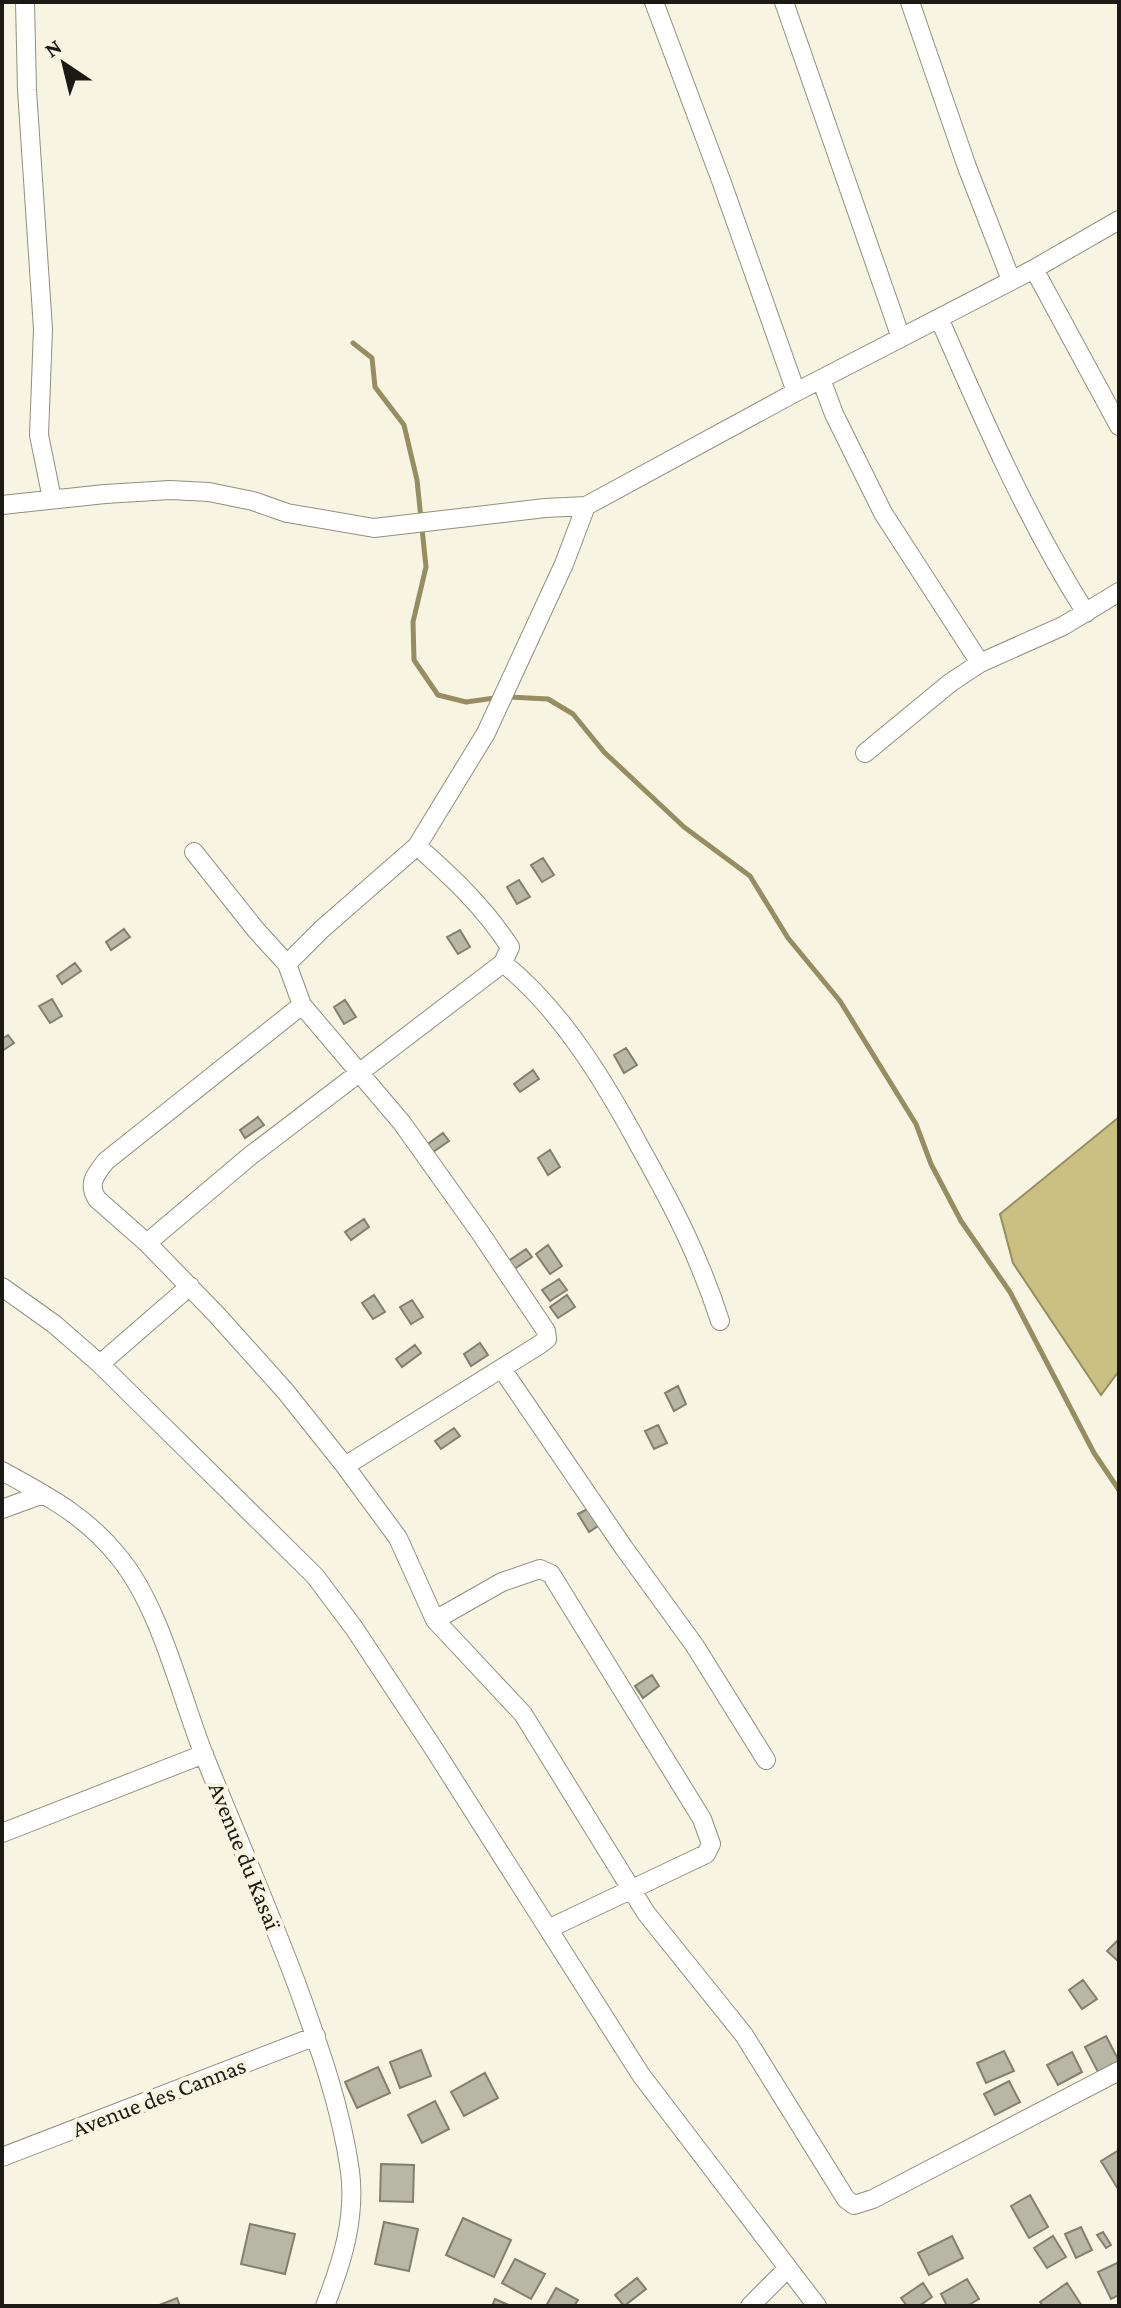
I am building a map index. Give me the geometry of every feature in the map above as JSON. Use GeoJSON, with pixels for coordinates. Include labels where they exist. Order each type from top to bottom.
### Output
{"type":"FeatureCollection","features":[{"type":"Feature","properties":{"kind":"street"},"geometry":{"type":"LineString","coordinates":[[25,2],[27,90],[42,289],[39,435],[52,499]]}},
{"type":"Feature","properties":{"kind":"street"},"geometry":{"type":"LineString","coordinates":[[654,2],[796,392]]}},
{"type":"Feature","properties":{"kind":"street"},"geometry":{"type":"LineString","coordinates":[[784,2],[901,338]]}},
{"type":"Feature","properties":{"kind":"street"},"geometry":{"type":"LineString","coordinates":[[910,2],[967,167],[1011,280]]}},
{"type":"Feature","properties":{"kind":"street"},"geometry":{"type":"LineString","coordinates":[[2,505],[170,490],[209,492],[253,501],[287,513],[374,528],[586,506],[796,392],[1034,269],[1119,220]]}},
{"type":"Feature","properties":{"kind":"street"},"geometry":{"type":"LineString","coordinates":[[1034,269],[1119,426]]}},
{"type":"Feature","properties":{"kind":"street"},"geometry":{"type":"LineString","coordinates":[[939,318],[1015,486],[1057,567],[1086,613]]}},
{"type":"Feature","properties":{"kind":"street"},"geometry":{"type":"LineString","coordinates":[[821,379],[834,414],[876,501],[904,551],[980,663]]}},
{"type":"Feature","properties":{"kind":"street"},"geometry":{"type":"LineString","coordinates":[[287,964],[417,846],[486,733],[564,564],[586,506]]}},
{"type":"Feature","properties":{"kind":"street"},"geometry":{"type":"LineString","coordinates":[[865,753],[950,683],[980,663],[1034,641],[1119,592]]}},
{"type":"Feature","properties":{"kind":"street"},"geometry":{"type":"LineString","coordinates":[[147,1243],[250,1156],[503,963],[510,947],[494,924],[454,878],[417,846]]}},
{"type":"Feature","properties":{"kind":"street"},"geometry":{"type":"LineString","coordinates":[[194,852],[242,914],[287,964],[302,1005],[402,1123],[546,1331],[547,1339],[345,1466]]}},
{"type":"Feature","properties":{"kind":"street"},"geometry":{"type":"LineString","coordinates":[[503,963],[521,977],[564,1028],[615,1101],[685,1227],[720,1321]]}},
{"type":"Feature","properties":{"kind":"street"},"geometry":{"type":"LineString","coordinates":[[302,1005],[106,1161],[91,1182],[92,1190],[97,1199],[190,1286],[286,1392],[345,1466],[398,1538],[435,1620],[523,1714],[618,1864],[631,1890],[682,1960],[744,2035],[837,2185],[854,2205],[873,2199],[1119,2071]]}},
{"type":"Feature","properties":{"kind":"street"},"geometry":{"type":"LineString","coordinates":[[100,1364],[190,1286]]}},
{"type":"Feature","properties":{"kind":"street"},"geometry":{"type":"LineString","coordinates":[[2,1287],[54,1324],[100,1364],[315,1576],[354,1628],[641,2075],[817,2306]]}},
{"type":"Feature","properties":{"kind":"street"},"geometry":{"type":"LineString","coordinates":[[502,1369],[695,1646],[766,1760]]}},
{"type":"Feature","properties":{"kind":"street","name":"Avenue du Kasaï"},"geometry":{"type":"LineString","coordinates":[[2,1471],[64,1504],[93,1528],[120,1558],[156,1625],[204,1754],[276,1929],[316,2036],[339,2114],[350,2174],[351,2226],[325,2306]]}},
{"type":"Feature","properties":{"kind":"street"},"geometry":{"type":"LineString","coordinates":[[2,1509],[43,1494]]}},
{"type":"Feature","properties":{"kind":"street"},"geometry":{"type":"LineString","coordinates":[[435,1620],[502,1582],[540,1569],[551,1574],[702,1819],[711,1844],[706,1854],[548,1929]]}},
{"type":"Feature","properties":{"kind":"street"},"geometry":{"type":"LineString","coordinates":[[2,1833],[204,1754]]}},
{"type":"Feature","properties":{"kind":"street","name":"Avenue des Cannas"},"geometry":{"type":"LineString","coordinates":[[2,2157],[316,2036]]}},
{"type":"Feature","properties":{"kind":"street"},"geometry":{"type":"LineString","coordinates":[[750,2306],[788,2268]]}},
{"type":"Feature","properties":{"kind":"shaded area"},"geometry":{"type":"Polygon","coordinates":[[[1119,1117],[1119,1371],[1101,1395],[1013,1263],[1000,1214],[1119,1117]]]}},
{"type":"Feature","properties":{"kind":"building"},"geometry":{"type":"Polygon","coordinates":[[[543,858],[554,875],[542,882],[531,865],[543,858]]]}},
{"type":"Feature","properties":{"kind":"building"},"geometry":{"type":"Polygon","coordinates":[[[519,880],[530,897],[517,904],[507,887],[519,880]]]}},
{"type":"Feature","properties":{"kind":"building"},"geometry":{"type":"Polygon","coordinates":[[[124,929],[130,937],[111,950],[106,942],[124,929]]]}},
{"type":"Feature","properties":{"kind":"building"},"geometry":{"type":"Polygon","coordinates":[[[460,930],[470,947],[458,954],[447,937],[460,930]]]}},
{"type":"Feature","properties":{"kind":"building"},"geometry":{"type":"Polygon","coordinates":[[[75,963],[81,971],[62,984],[57,976],[75,963]]]}},
{"type":"Feature","properties":{"kind":"building"},"geometry":{"type":"Polygon","coordinates":[[[52,999],[62,1016],[50,1023],[39,1006],[52,999]]]}},
{"type":"Feature","properties":{"kind":"building"},"geometry":{"type":"Polygon","coordinates":[[[345,1000],[356,1017],[344,1024],[334,1007],[345,1000]]]}},
{"type":"Feature","properties":{"kind":"building"},"geometry":{"type":"Polygon","coordinates":[[[8,1035],[14,1043],[2,1051],[2,1039],[8,1035]]]}},
{"type":"Feature","properties":{"kind":"building"},"geometry":{"type":"Polygon","coordinates":[[[626,1048],[637,1065],[624,1073],[614,1055],[626,1048]]]}},
{"type":"Feature","properties":{"kind":"building"},"geometry":{"type":"Polygon","coordinates":[[[533,1070],[539,1079],[520,1092],[514,1084],[533,1070]]]}},
{"type":"Feature","properties":{"kind":"building"},"geometry":{"type":"Polygon","coordinates":[[[258,1117],[264,1125],[245,1138],[240,1130],[258,1117]]]}},
{"type":"Feature","properties":{"kind":"building"},"geometry":{"type":"Polygon","coordinates":[[[443,1133],[449,1141],[430,1154],[425,1146],[443,1133]]]}},
{"type":"Feature","properties":{"kind":"building"},"geometry":{"type":"Polygon","coordinates":[[[550,1150],[560,1167],[548,1175],[538,1158],[550,1150]]]}},
{"type":"Feature","properties":{"kind":"building"},"geometry":{"type":"Polygon","coordinates":[[[364,1219],[369,1227],[351,1240],[345,1232],[364,1219]]]}},
{"type":"Feature","properties":{"kind":"building"},"geometry":{"type":"Polygon","coordinates":[[[548,1245],[562,1266],[550,1274],[536,1254],[548,1245]]]}},
{"type":"Feature","properties":{"kind":"building"},"geometry":{"type":"Polygon","coordinates":[[[526,1249],[532,1257],[513,1270],[507,1262],[526,1249]]]}},
{"type":"Feature","properties":{"kind":"building"},"geometry":{"type":"Polygon","coordinates":[[[559,1279],[567,1290],[550,1301],[542,1290],[559,1279]]]}},
{"type":"Feature","properties":{"kind":"building"},"geometry":{"type":"Polygon","coordinates":[[[374,1295],[385,1312],[373,1319],[362,1303],[374,1295]]]}},
{"type":"Feature","properties":{"kind":"building"},"geometry":{"type":"Polygon","coordinates":[[[567,1295],[575,1307],[558,1318],[550,1307],[567,1295]]]}},
{"type":"Feature","properties":{"kind":"building"},"geometry":{"type":"Polygon","coordinates":[[[412,1300],[423,1317],[411,1324],[400,1307],[412,1300]]]}},
{"type":"Feature","properties":{"kind":"building"},"geometry":{"type":"Polygon","coordinates":[[[480,1343],[488,1355],[471,1366],[464,1354],[480,1343]]]}},
{"type":"Feature","properties":{"kind":"building"},"geometry":{"type":"Polygon","coordinates":[[[415,1345],[421,1353],[402,1367],[396,1359],[415,1345]]]}},
{"type":"Feature","properties":{"kind":"building"},"geometry":{"type":"Polygon","coordinates":[[[678,1386],[686,1404],[674,1411],[665,1393],[678,1386]]]}},
{"type":"Feature","properties":{"kind":"building"},"geometry":{"type":"Polygon","coordinates":[[[658,1425],[667,1443],[654,1449],[645,1431],[658,1425]]]}},
{"type":"Feature","properties":{"kind":"building"},"geometry":{"type":"Polygon","coordinates":[[[454,1428],[460,1436],[441,1449],[435,1441],[454,1428]]]}},
{"type":"Feature","properties":{"kind":"building"},"geometry":{"type":"Polygon","coordinates":[[[591,1507],[601,1524],[589,1532],[578,1514],[591,1507]]]}},
{"type":"Feature","properties":{"kind":"building"},"geometry":{"type":"Polygon","coordinates":[[[652,1675],[659,1686],[643,1698],[635,1686],[652,1675]]]}},
{"type":"Feature","properties":{"kind":"building"},"geometry":{"type":"Polygon","coordinates":[[[1119,1939],[1119,1962],[1107,1951],[1119,1939]]]}},
{"type":"Feature","properties":{"kind":"building"},"geometry":{"type":"Polygon","coordinates":[[[1083,1980],[1097,1999],[1082,2009],[1069,1990],[1083,1980]]]}},
{"type":"Feature","properties":{"kind":"building"},"geometry":{"type":"Polygon","coordinates":[[[1106,2036],[1119,2061],[1098,2072],[1085,2047],[1106,2036]]]}},
{"type":"Feature","properties":{"kind":"building"},"geometry":{"type":"Polygon","coordinates":[[[421,2050],[431,2076],[400,2088],[390,2062],[421,2050]]]}},
{"type":"Feature","properties":{"kind":"building"},"geometry":{"type":"Polygon","coordinates":[[[1004,2051],[1014,2071],[986,2083],[977,2063],[1004,2051]]]}},
{"type":"Feature","properties":{"kind":"building"},"geometry":{"type":"Polygon","coordinates":[[[1072,2052],[1082,2072],[1058,2085],[1047,2065],[1072,2052]]]}},
{"type":"Feature","properties":{"kind":"building"},"geometry":{"type":"Polygon","coordinates":[[[378,2067],[390,2093],[357,2108],[345,2082],[378,2067]]]}},
{"type":"Feature","properties":{"kind":"building"},"geometry":{"type":"Polygon","coordinates":[[[485,2073],[498,2098],[464,2116],[451,2092],[485,2073]]]}},
{"type":"Feature","properties":{"kind":"building"},"geometry":{"type":"Polygon","coordinates":[[[1009,2081],[1020,2102],[995,2115],[984,2094],[1009,2081]]]}},
{"type":"Feature","properties":{"kind":"building"},"geometry":{"type":"Polygon","coordinates":[[[435,2101],[449,2129],[422,2143],[408,2115],[435,2101]]]}},
{"type":"Feature","properties":{"kind":"building"},"geometry":{"type":"Polygon","coordinates":[[[1119,2150],[1119,2188],[1118,2189],[1101,2161],[1119,2150]]]}},
{"type":"Feature","properties":{"kind":"building"},"geometry":{"type":"Polygon","coordinates":[[[381,2164],[414,2165],[413,2202],[380,2201],[381,2164]]]}},
{"type":"Feature","properties":{"kind":"building"},"geometry":{"type":"Polygon","coordinates":[[[1030,2195],[1048,2227],[1029,2238],[1011,2206],[1030,2195]]]}},
{"type":"Feature","properties":{"kind":"building"},"geometry":{"type":"Polygon","coordinates":[[[463,2218],[511,2240],[494,2277],[446,2255],[463,2218]]]}},
{"type":"Feature","properties":{"kind":"building"},"geometry":{"type":"Polygon","coordinates":[[[384,2222],[418,2229],[409,2271],[375,2264],[384,2222]]]}},
{"type":"Feature","properties":{"kind":"building"},"geometry":{"type":"Polygon","coordinates":[[[250,2224],[295,2234],[285,2274],[241,2264],[250,2224]]]}},
{"type":"Feature","properties":{"kind":"building"},"geometry":{"type":"Polygon","coordinates":[[[1081,2227],[1092,2250],[1076,2258],[1065,2234],[1081,2227]]]}},
{"type":"Feature","properties":{"kind":"building"},"geometry":{"type":"Polygon","coordinates":[[[1103,2232],[1111,2245],[1106,2248],[1097,2235],[1103,2232]]]}},
{"type":"Feature","properties":{"kind":"building"},"geometry":{"type":"Polygon","coordinates":[[[952,2236],[963,2258],[929,2275],[918,2253],[952,2236]]]}},
{"type":"Feature","properties":{"kind":"building"},"geometry":{"type":"Polygon","coordinates":[[[1053,2236],[1066,2257],[1047,2268],[1034,2248],[1053,2236]]]}},
{"type":"Feature","properties":{"kind":"building"},"geometry":{"type":"Polygon","coordinates":[[[515,2259],[545,2274],[531,2299],[502,2283],[515,2259]]]}},
{"type":"Feature","properties":{"kind":"building"},"geometry":{"type":"Polygon","coordinates":[[[1119,2262],[1119,2295],[1111,2299],[1098,2272],[1119,2262]]]}},
{"type":"Feature","properties":{"kind":"building"},"geometry":{"type":"Polygon","coordinates":[[[637,2278],[646,2289],[624,2306],[615,2295],[637,2278]]]}},
{"type":"Feature","properties":{"kind":"building"},"geometry":{"type":"Polygon","coordinates":[[[967,2279],[979,2299],[967,2306],[947,2306],[941,2294],[967,2279]]]}},
{"type":"Feature","properties":{"kind":"building"},"geometry":{"type":"Polygon","coordinates":[[[923,2283],[932,2297],[919,2306],[907,2306],[901,2298],[923,2283]]]}},
{"type":"Feature","properties":{"kind":"building"},"geometry":{"type":"Polygon","coordinates":[[[1067,2283],[1082,2306],[1043,2306],[1040,2302],[1067,2283]]]}},
{"type":"Feature","properties":{"kind":"building"},"geometry":{"type":"Polygon","coordinates":[[[556,2288],[578,2300],[574,2306],[546,2306],[556,2288]]]}},
{"type":"Feature","properties":{"kind":"building"},"geometry":{"type":"Polygon","coordinates":[[[177,2298],[180,2306],[157,2306],[177,2298]]]}},
{"type":"Feature","properties":{"kind":"building"},"geometry":{"type":"Polygon","coordinates":[[[495,2299],[511,2306],[492,2306],[495,2299]]]}},
{"type":"Feature","properties":{"kind":"waterway"},"geometry":{"type":"LineString","coordinates":[[353,343],[372,358],[375,387],[404,425],[417,480],[426,567],[413,622],[414,660],[438,695],[466,702],[495,698]]}},
{"type":"Feature","properties":{"kind":"waterway"},"geometry":{"type":"LineString","coordinates":[[509,697],[548,699],[573,714],[604,752],[684,827],[750,876],[788,938],[840,1001],[916,1124],[931,1164],[961,1221],[1010,1292],[1094,1453],[1119,1490]]}}]}
